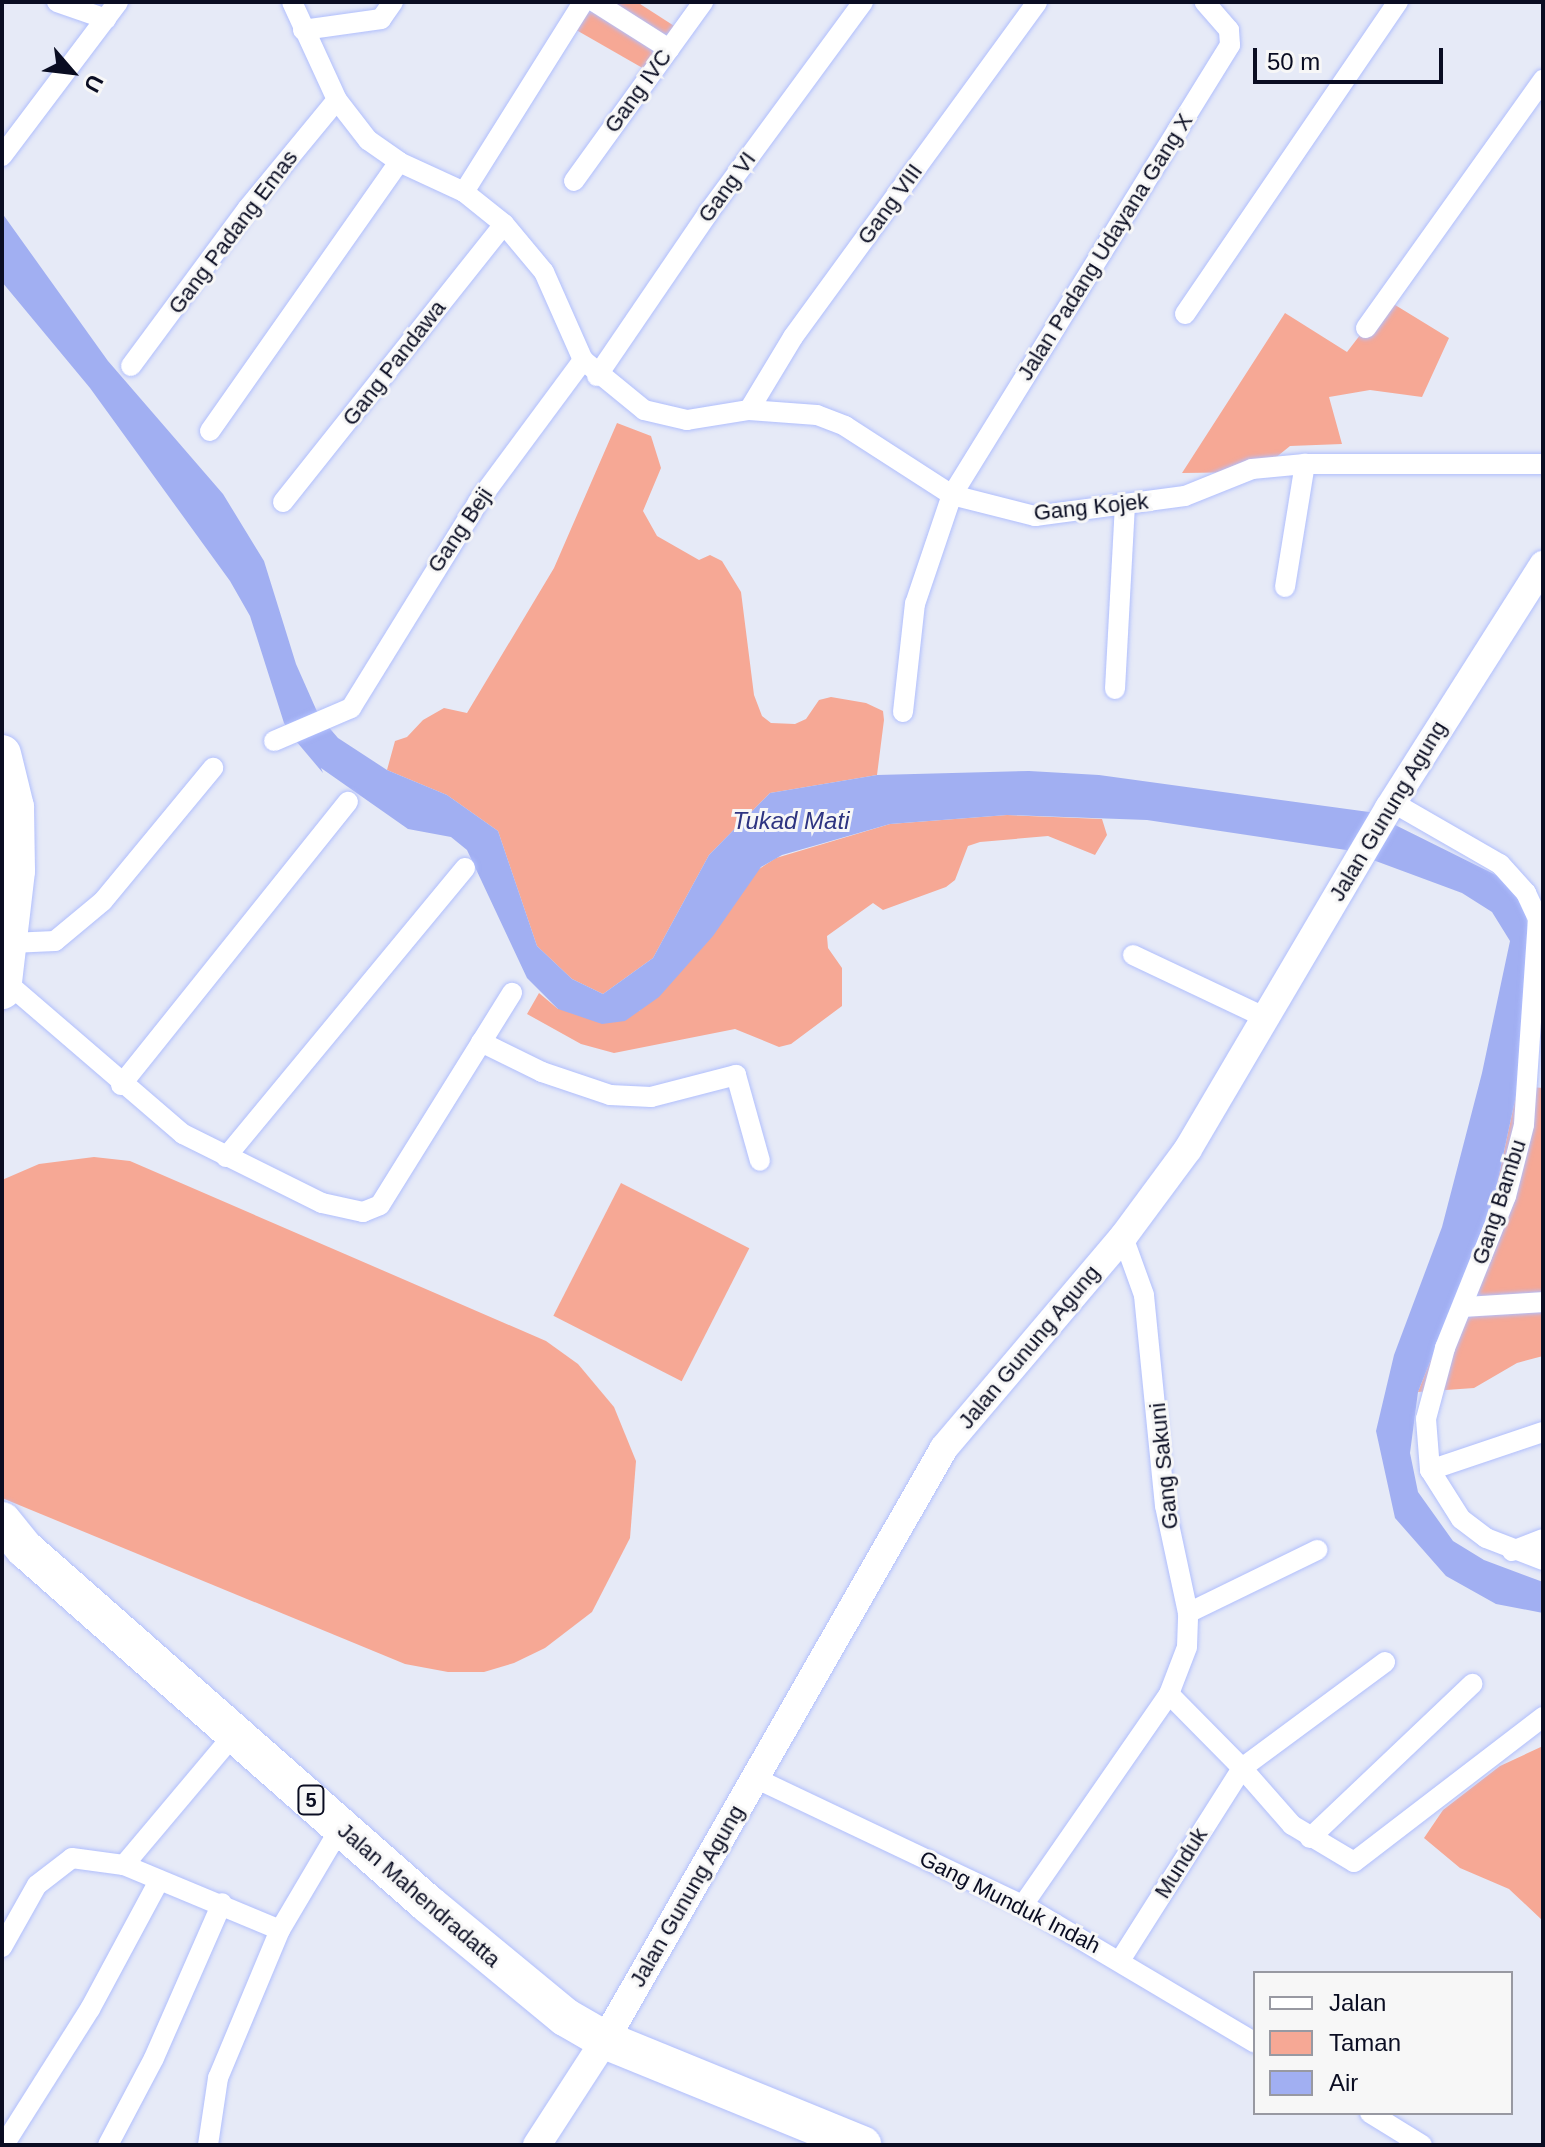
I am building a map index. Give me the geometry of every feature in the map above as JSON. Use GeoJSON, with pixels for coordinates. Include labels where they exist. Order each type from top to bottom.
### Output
{"type":"FeatureCollection","features":[{"type":"Feature","properties":{"kind":"highway"},"geometry":{"type":"LineString","coordinates":[[2,754],[15,807],[9,869],[11,943],[4,986]]}},
{"type":"Feature","properties":{"kind":"highway","name":"Jalan Mahendradatta"},"geometry":{"type":"LineString","coordinates":[[10,1538],[519,1981],[605,2040]]}},
{"type":"Feature","properties":{"kind":"highway","name":"5"},"geometry":{"type":"LineString","coordinates":[[605,2040],[810,2135],[862,2145]]}},
{"type":"Feature","properties":{"kind":"main road","name":"Jalan Gunung Agung"},"geometry":{"type":"LineString","coordinates":[[537,2145],[605,2040],[944,1448],[1123,1237],[1188,1149],[1391,805],[1543,565]]}},
{"type":"Feature","properties":{"kind":"street"},"geometry":{"type":"LineString","coordinates":[[2,156],[112,10],[57,2]]}},
{"type":"Feature","properties":{"kind":"street","name":"Gang Kojek"},"geometry":{"type":"LineString","coordinates":[[292,2],[337,100],[368,140],[399,162],[464,192],[504,224],[544,272],[583,360],[597,376],[644,410],[664,418],[687,420],[749,410],[790,411],[845,426],[952,495],[1035,516],[1185,496],[1252,469],[1305,464],[1543,464]]}},
{"type":"Feature","properties":{"kind":"street"},"geometry":{"type":"LineString","coordinates":[[303,30],[381,19],[393,2]]}},
{"type":"Feature","properties":{"kind":"street"},"geometry":{"type":"LineString","coordinates":[[464,192],[583,2]]}},
{"type":"Feature","properties":{"kind":"street"},"geometry":{"type":"LineString","coordinates":[[595,2],[669,49]]}},
{"type":"Feature","properties":{"kind":"street","name":"Gang IVC"},"geometry":{"type":"LineString","coordinates":[[574,181],[703,2]]}},
{"type":"Feature","properties":{"kind":"street","name":"Gang VI"},"geometry":{"type":"LineString","coordinates":[[597,376],[708,213],[863,2]]}},
{"type":"Feature","properties":{"kind":"street","name":"Gang VIII"},"geometry":{"type":"LineString","coordinates":[[749,410],[793,337],[1037,2]]}},
{"type":"Feature","properties":{"kind":"street","name":"Jalan Padang Udayana Gang X"},"geometry":{"type":"LineString","coordinates":[[903,712],[915,604],[952,495],[1230,45],[1229,30],[1205,2]]}},
{"type":"Feature","properties":{"kind":"street"},"geometry":{"type":"LineString","coordinates":[[1185,314],[1398,2]]}},
{"type":"Feature","properties":{"kind":"street"},"geometry":{"type":"LineString","coordinates":[[1366,328],[1543,80]]}},
{"type":"Feature","properties":{"kind":"street","name":"Gang Padang Emas"},"geometry":{"type":"LineString","coordinates":[[131,366],[247,209],[337,100]]}},
{"type":"Feature","properties":{"kind":"street"},"geometry":{"type":"LineString","coordinates":[[210,431],[399,162]]}},
{"type":"Feature","properties":{"kind":"street","name":"Gang Pandawa"},"geometry":{"type":"LineString","coordinates":[[283,502],[504,224]]}},
{"type":"Feature","properties":{"kind":"street","name":"Gang Beji"},"geometry":{"type":"LineString","coordinates":[[274,741],[351,708],[478,502],[583,360]]}},
{"type":"Feature","properties":{"kind":"street"},"geometry":{"type":"LineString","coordinates":[[1285,587],[1305,464]]}},
{"type":"Feature","properties":{"kind":"street"},"geometry":{"type":"LineString","coordinates":[[1115,689],[1125,506]]}},
{"type":"Feature","properties":{"kind":"street"},"geometry":{"type":"LineString","coordinates":[[11,943],[55,941],[103,901],[213,768]]}},
{"type":"Feature","properties":{"kind":"street"},"geometry":{"type":"LineString","coordinates":[[121,1085],[348,802]]}},
{"type":"Feature","properties":{"kind":"street","name":"Gang Bambu"},"geometry":{"type":"LineString","coordinates":[[1391,805],[1500,864],[1526,893],[1541,920],[1538,1068],[1506,1196],[1445,1348],[1426,1419],[1430,1470],[1461,1519],[1512,1551],[1543,1560]]}},
{"type":"Feature","properties":{"kind":"street"},"geometry":{"type":"LineString","coordinates":[[226,1157],[465,868]]}},
{"type":"Feature","properties":{"kind":"street"},"geometry":{"type":"LineString","coordinates":[[1133,955],[1266,1018]]}},
{"type":"Feature","properties":{"kind":"street"},"geometry":{"type":"LineString","coordinates":[[4,986],[183,1134],[322,1203],[372,1210],[512,993]]}},
{"type":"Feature","properties":{"kind":"street"},"geometry":{"type":"LineString","coordinates":[[481,1042],[542,1072],[610,1095],[651,1097],[736,1075],[760,1161]]}},
{"type":"Feature","properties":{"kind":"street","name":"Gang Sakuni"},"geometry":{"type":"LineString","coordinates":[[1023,1905],[1169,1694],[1187,1647],[1188,1613],[1165,1506],[1144,1295],[1123,1237]]}},
{"type":"Feature","properties":{"kind":"street"},"geometry":{"type":"LineString","coordinates":[[1464,1307],[1543,1302]]}},
{"type":"Feature","properties":{"kind":"street"},"geometry":{"type":"LineString","coordinates":[[1430,1470],[1543,1432]]}},
{"type":"Feature","properties":{"kind":"street"},"geometry":{"type":"LineString","coordinates":[[1512,1551],[1543,1539]]}},
{"type":"Feature","properties":{"kind":"street"},"geometry":{"type":"LineString","coordinates":[[1188,1613],[1317,1550]]}},
{"type":"Feature","properties":{"kind":"street"},"geometry":{"type":"LineString","coordinates":[[1242,1768],[1385,1662]]}},
{"type":"Feature","properties":{"kind":"street"},"geometry":{"type":"LineString","coordinates":[[1310,1838],[1472,1684]]}},
{"type":"Feature","properties":{"kind":"street"},"geometry":{"type":"LineString","coordinates":[[1169,1694],[1310,1838],[1354,1862],[1543,1717]]}},
{"type":"Feature","properties":{"kind":"street"},"geometry":{"type":"LineString","coordinates":[[124,1865],[235,1733]]}},
{"type":"Feature","properties":{"kind":"street","name":"Munduk"},"geometry":{"type":"LineString","coordinates":[[1121,1959],[1242,1768]]}},
{"type":"Feature","properties":{"kind":"street","name":"Gang Munduk Indah"},"geometry":{"type":"LineString","coordinates":[[755,1778],[1023,1905],[1121,1959],[1253,2042]]}},
{"type":"Feature","properties":{"kind":"street"},"geometry":{"type":"LineString","coordinates":[[208,2145],[218,2078],[280,1930],[341,1827]]}},
{"type":"Feature","properties":{"kind":"street"},"geometry":{"type":"LineString","coordinates":[[2,1947],[37,1885],[72,1858],[124,1865],[222,1903],[280,1930]]}},
{"type":"Feature","properties":{"kind":"street"},"geometry":{"type":"LineString","coordinates":[[4,2145],[90,2009],[159,1881]]}},
{"type":"Feature","properties":{"kind":"street"},"geometry":{"type":"LineString","coordinates":[[108,2145],[154,2058],[222,1903]]}},
{"type":"Feature","properties":{"kind":"street"},"geometry":{"type":"LineString","coordinates":[[1373,2115],[1422,2145]]}},
{"type":"Feature","properties":{"kind":"green space"},"geometry":{"type":"Polygon","coordinates":[[[586,2],[637,2],[682,31],[653,74],[571,27],[586,2]]]}},
{"type":"Feature","properties":{"kind":"green space"},"geometry":{"type":"Polygon","coordinates":[[[1387,300],[1449,338],[1422,397],[1370,390],[1329,397],[1342,444],[1290,446],[1258,472],[1182,473],[1285,313],[1347,352],[1387,300]]]}},
{"type":"Feature","properties":{"kind":"green space"},"geometry":{"type":"Polygon","coordinates":[[[617,423],[651,436],[661,468],[643,511],[657,536],[699,560],[710,555],[722,561],[741,592],[754,695],[762,716],[771,723],[795,724],[806,719],[819,700],[831,697],[866,703],[883,711],[884,720],[877,775],[770,793],[709,855],[653,958],[603,994],[572,979],[537,946],[498,831],[447,795],[387,770],[395,741],[407,737],[423,720],[444,708],[467,713],[554,568],[617,423]]]}},
{"type":"Feature","properties":{"kind":"green space"},"geometry":{"type":"Polygon","coordinates":[[[1007,815],[1102,819],[1107,835],[1095,855],[1048,836],[980,842],[968,846],[955,880],[946,887],[883,910],[873,903],[827,936],[828,948],[842,968],[842,1006],[791,1044],[779,1047],[735,1029],[614,1053],[581,1044],[527,1014],[539,993],[558,1009],[639,1011],[712,936],[756,871],[776,858],[890,824],[1007,815]]]}},
{"type":"Feature","properties":{"kind":"green space"},"geometry":{"type":"Polygon","coordinates":[[[1518,1086],[1543,1088],[1543,1356],[1517,1363],[1474,1388],[1418,1392],[1493,1203],[1518,1086]]]}},
{"type":"Feature","properties":{"kind":"green space"},"geometry":{"type":"Polygon","coordinates":[[[94,1157],[130,1161],[546,1341],[578,1364],[614,1407],[636,1461],[630,1538],[592,1612],[545,1648],[514,1663],[484,1672],[448,1672],[405,1664],[2,1498],[2,1180],[39,1164],[94,1157]]]}},
{"type":"Feature","properties":{"kind":"green space"},"geometry":{"type":"Polygon","coordinates":[[[621,1183],[749,1248],[682,1381],[553,1316],[621,1183]]]}},
{"type":"Feature","properties":{"kind":"green space"},"geometry":{"type":"Polygon","coordinates":[[[1543,1746],[1543,1921],[1509,1889],[1460,1868],[1424,1838],[1443,1810],[1500,1766],[1543,1746]]]}},
{"type":"Feature","properties":{"kind":"water","name":"Tukad Mati"},"geometry":{"type":"Polygon","coordinates":[[[2,213],[108,361],[223,494],[264,561],[296,664],[319,716],[338,738],[387,770],[447,795],[498,831],[537,946],[572,979],[603,994],[653,958],[709,855],[770,793],[877,775],[1029,771],[1099,775],[1369,812],[1506,880],[1526,910],[1529,953],[1518,1086],[1493,1203],[1418,1392],[1410,1453],[1418,1492],[1453,1541],[1484,1560],[1543,1582],[1543,1613],[1496,1604],[1446,1576],[1395,1518],[1376,1431],[1394,1355],[1442,1227],[1482,1073],[1510,941],[1492,912],[1462,893],[1346,850],[1147,820],[1007,815],[890,824],[782,855],[761,867],[713,936],[659,997],[625,1021],[602,1024],[558,1009],[527,978],[467,850],[451,837],[408,829],[321,768],[323,773],[296,741],[284,723],[250,616],[230,581],[90,388],[2,282],[2,213]]]}}]}
